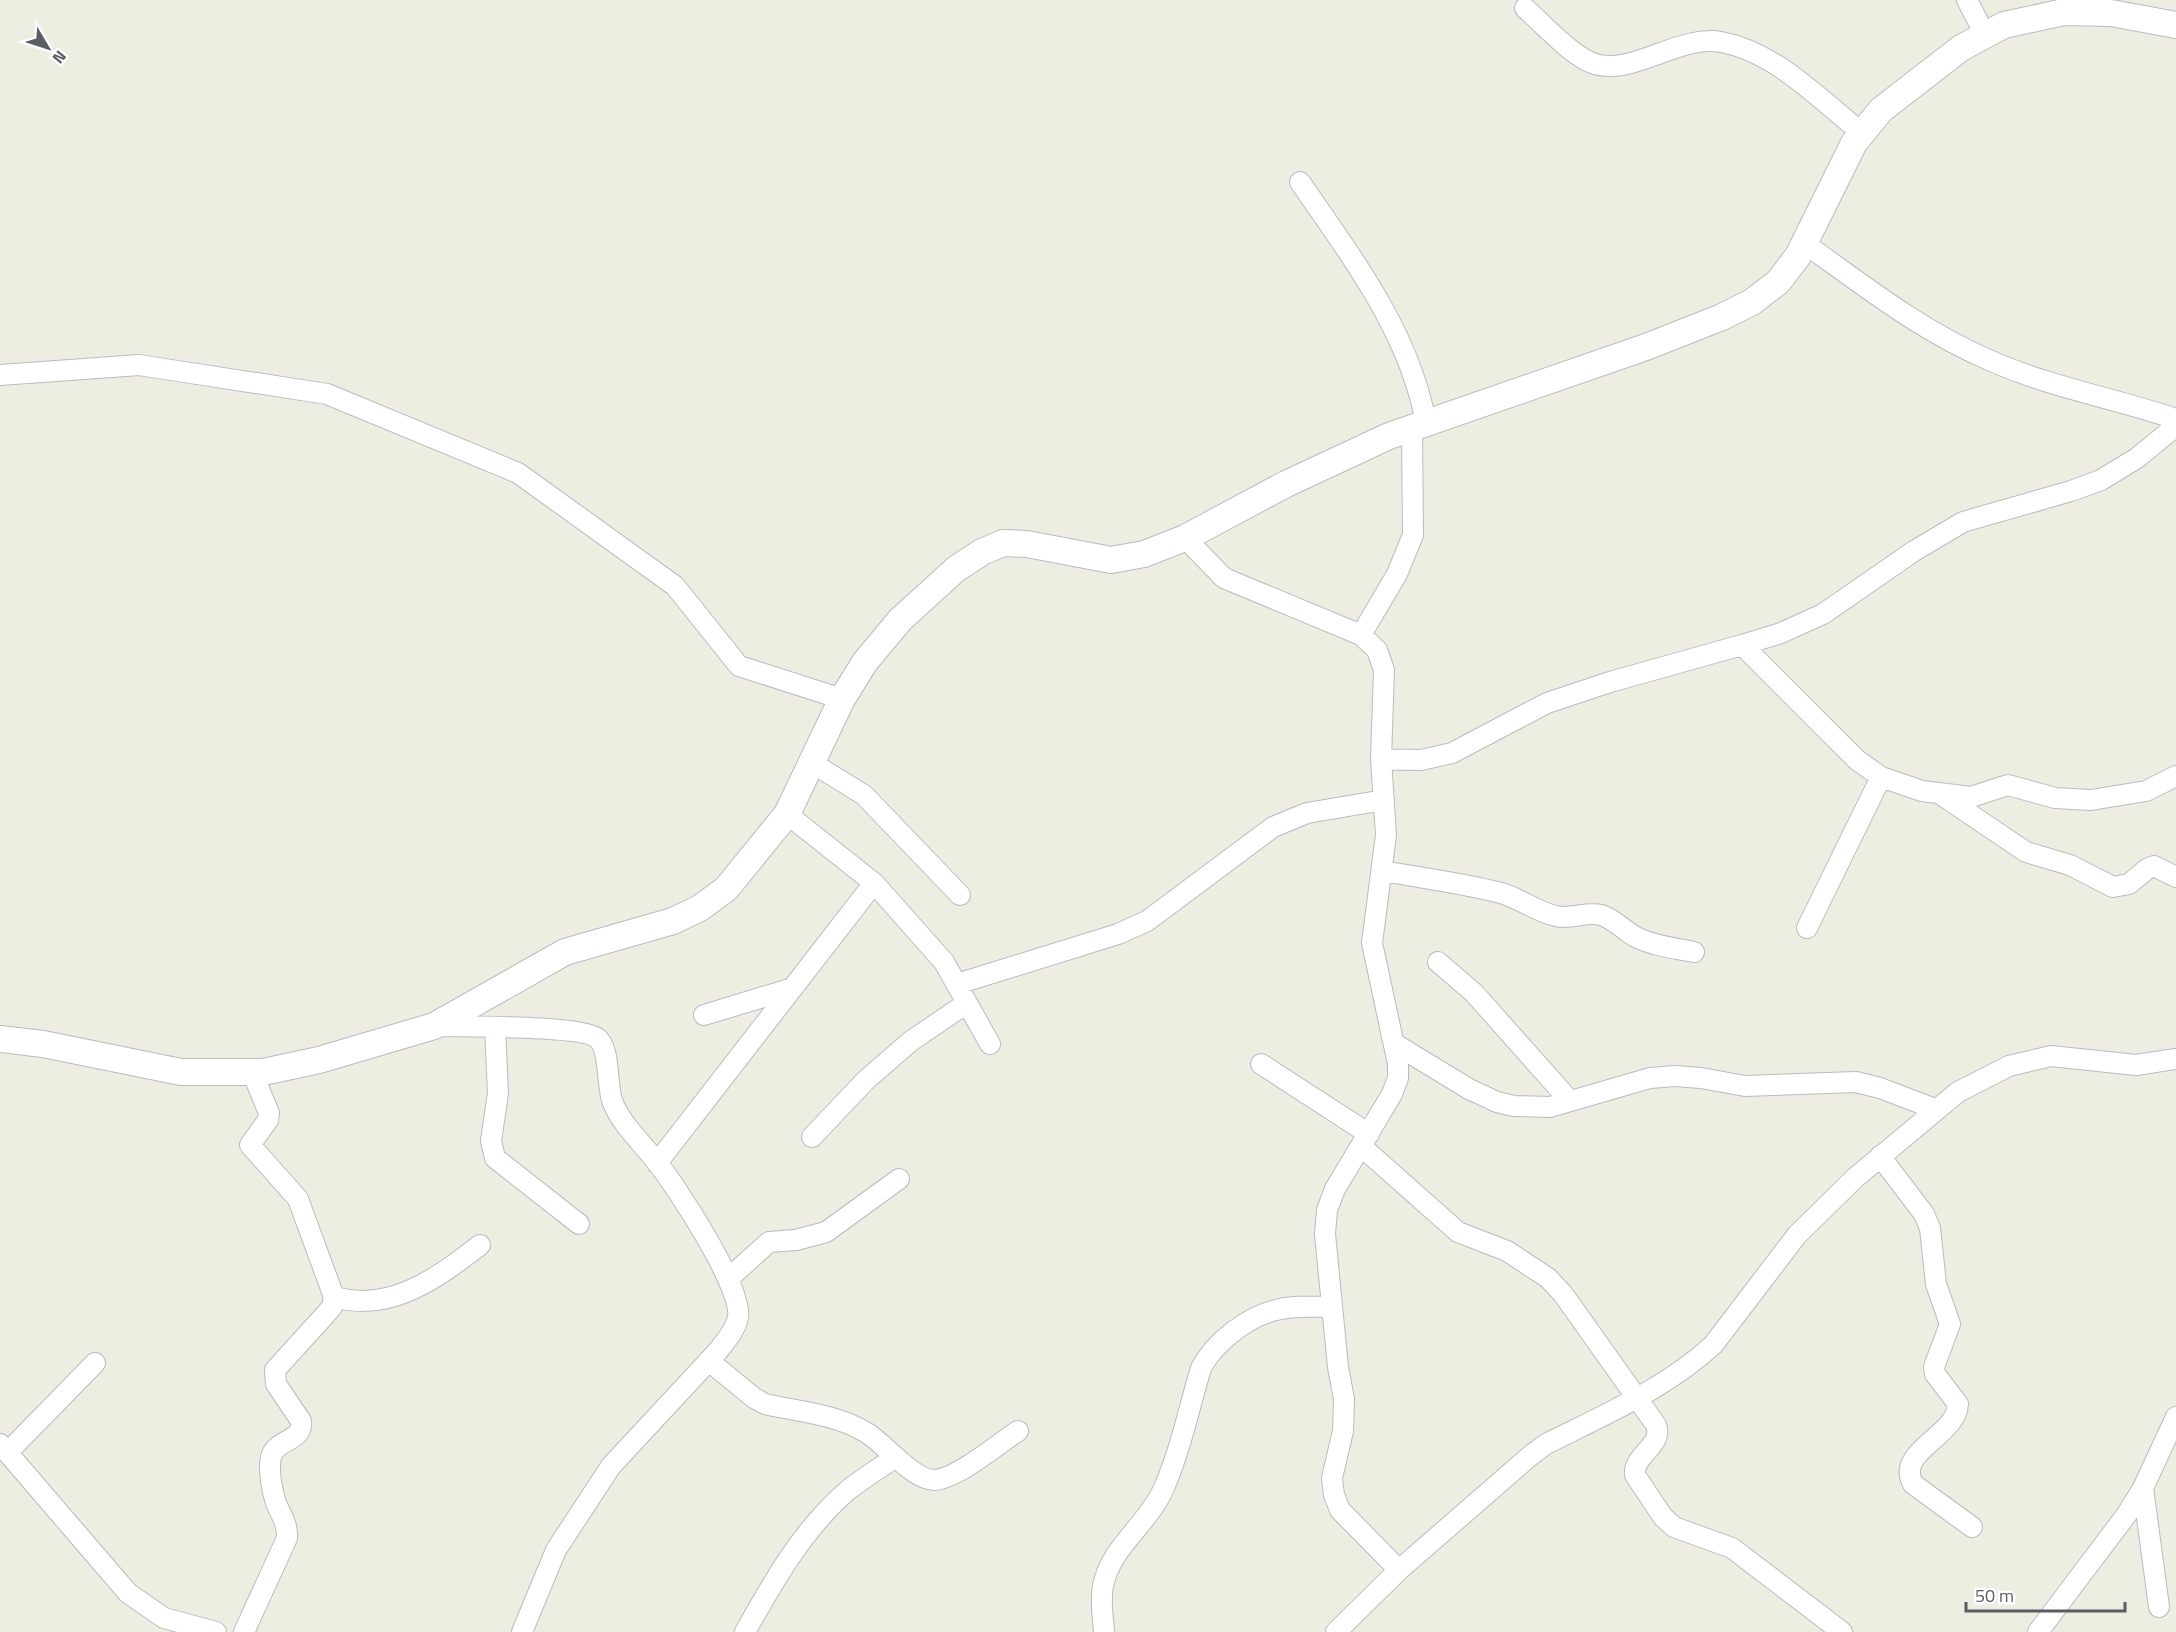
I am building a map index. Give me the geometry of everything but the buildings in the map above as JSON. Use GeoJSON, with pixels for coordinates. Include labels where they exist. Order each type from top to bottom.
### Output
{"type":"FeatureCollection","features":[{"type":"Feature","properties":{"kind":"street"},"geometry":{"type":"LineString","coordinates":[[1967,0],[1985,35]]}},
{"type":"Feature","properties":{"kind":"street"},"geometry":{"type":"LineString","coordinates":[[1525,8],[1581,57],[1603,66],[1623,64],[1692,43],[1718,41],[1738,46],[1754,52],[1782,69],[1862,133]]}},
{"type":"Feature","properties":{"kind":"street"},"geometry":{"type":"LineString","coordinates":[[0,1039],[43,1044],[181,1072],[252,1072],[320,1060],[434,1026],[566,952],[597,941],[673,921],[700,908],[726,889],[787,814],[842,699],[865,662],[900,620],[956,569],[982,552],[1003,543],[1027,544],[1111,560],[1144,554],[1185,538],[1286,484],[1419,426],[1722,317],[1752,302],[1778,282],[1798,256],[1854,143],[1881,110],[1961,48],[2004,25],[2064,12],[2111,13],[2176,25]]}},
{"type":"Feature","properties":{"kind":"street"},"geometry":{"type":"LineString","coordinates":[[1300,182],[1372,288],[1404,348],[1416,377],[1419,426],[1413,535],[1397,574],[1361,635]]}},
{"type":"Feature","properties":{"kind":"street"},"geometry":{"type":"LineString","coordinates":[[1804,243],[1896,309],[1952,343],[2030,376],[2176,419]]}},
{"type":"Feature","properties":{"kind":"street"},"geometry":{"type":"LineString","coordinates":[[0,375],[139,365],[327,394],[518,473],[675,586],[739,666],[842,699]]}},
{"type":"Feature","properties":{"kind":"street"},"geometry":{"type":"LineString","coordinates":[[1381,759],[1436,758],[1452,753],[1547,703],[1610,682],[1781,633],[1823,614],[1850,598],[1914,550],[1963,522],[2071,492],[2101,480],[2137,458],[2176,426]]}},
{"type":"Feature","properties":{"kind":"street"},"geometry":{"type":"LineString","coordinates":[[1185,538],[1224,578],[1361,635],[1377,650],[1384,670],[1381,759],[1386,835],[1372,943],[1395,1044],[1398,1078],[1392,1094],[1335,1189],[1327,1210],[1325,1234],[1344,1417],[1332,1478],[1334,1495],[1340,1510],[1399,1570]]}},
{"type":"Feature","properties":{"kind":"street"},"geometry":{"type":"LineString","coordinates":[[1742,645],[1824,730],[1857,760],[1881,777],[1942,795],[1971,797],[2008,785],[2055,798],[2091,801],[2146,791],[2176,776]]}},
{"type":"Feature","properties":{"kind":"street"},"geometry":{"type":"LineString","coordinates":[[812,763],[864,795],[960,895]]}},
{"type":"Feature","properties":{"kind":"street"},"geometry":{"type":"LineString","coordinates":[[1807,928],[1881,777]]}},
{"type":"Feature","properties":{"kind":"street"},"geometry":{"type":"LineString","coordinates":[[1942,795],[2025,852],[2070,865],[2113,887],[2129,884],[2147,869],[2154,867],[2176,877]]}},
{"type":"Feature","properties":{"kind":"street"},"geometry":{"type":"LineString","coordinates":[[957,984],[1118,934],[1147,921],[1273,827],[1288,819],[1384,800]]}},
{"type":"Feature","properties":{"kind":"street"},"geometry":{"type":"LineString","coordinates":[[787,814],[874,883],[944,962],[990,1044]]}},
{"type":"Feature","properties":{"kind":"street"},"geometry":{"type":"LineString","coordinates":[[1383,871],[1501,893],[1558,917],[1573,918],[1597,914],[1613,919],[1634,936],[1646,942],[1694,952]]}},
{"type":"Feature","properties":{"kind":"street"},"geometry":{"type":"LineString","coordinates":[[657,1163],[874,883]]}},
{"type":"Feature","properties":{"kind":"street"},"geometry":{"type":"LineString","coordinates":[[1438,962],[1474,993],[1570,1101]]}},
{"type":"Feature","properties":{"kind":"street"},"geometry":{"type":"LineString","coordinates":[[704,1015],[793,988]]}},
{"type":"Feature","properties":{"kind":"street"},"geometry":{"type":"LineString","coordinates":[[812,1137],[866,1080],[910,1041],[967,1003]]}},
{"type":"Feature","properties":{"kind":"street"},"geometry":{"type":"LineString","coordinates":[[434,1026],[573,1031],[598,1038],[604,1047],[613,1104],[691,1213],[728,1279],[737,1303],[738,1317],[732,1332],[709,1361],[611,1466],[556,1550],[522,1632]]}},
{"type":"Feature","properties":{"kind":"street"},"geometry":{"type":"LineString","coordinates":[[495,1029],[498,1093],[491,1140],[495,1158],[579,1224]]}},
{"type":"Feature","properties":{"kind":"street"},"geometry":{"type":"LineString","coordinates":[[1395,1044],[1469,1089],[1497,1102],[1531,1108],[1570,1101],[1650,1078],[1675,1076],[1701,1077],[1744,1086],[1856,1082],[1880,1088],[1935,1109]]}},
{"type":"Feature","properties":{"kind":"street"},"geometry":{"type":"LineString","coordinates":[[1336,1632],[1399,1570],[1504,1476],[1546,1444],[1669,1381],[1713,1345],[1797,1235],[1880,1156],[1958,1092],[2009,1066],[2031,1059],[2069,1056],[2136,1065],[2176,1059]]}},
{"type":"Feature","properties":{"kind":"street"},"geometry":{"type":"LineString","coordinates":[[1261,1064],[1365,1140],[1458,1233],[1508,1251],[1548,1278],[1563,1294],[1637,1397],[1659,1432],[1657,1439],[1638,1461],[1635,1475],[1663,1517],[1674,1527],[1724,1544],[1737,1551],[1842,1632]]}},
{"type":"Feature","properties":{"kind":"street"},"geometry":{"type":"LineString","coordinates":[[244,1632],[287,1538],[286,1524],[273,1494],[271,1454],[276,1448],[298,1435],[302,1428],[301,1421],[276,1384],[275,1370],[292,1348],[332,1307],[334,1297],[298,1199],[250,1145],[268,1120],[269,1113],[252,1072]]}},
{"type":"Feature","properties":{"kind":"street"},"geometry":{"type":"LineString","coordinates":[[1880,1156],[1924,1214],[1930,1228],[1936,1284],[1950,1324],[1934,1367],[1935,1374],[1958,1404],[1954,1418],[1914,1458],[1909,1467],[1909,1476],[1913,1484],[1972,1527]]}},
{"type":"Feature","properties":{"kind":"street"},"geometry":{"type":"LineString","coordinates":[[728,1279],[769,1242],[796,1240],[826,1232],[899,1179]]}},
{"type":"Feature","properties":{"kind":"street"},"geometry":{"type":"LineString","coordinates":[[334,1297],[360,1303],[405,1293],[433,1281],[480,1245]]}},
{"type":"Feature","properties":{"kind":"street"},"geometry":{"type":"LineString","coordinates":[[1104,1632],[1102,1588],[1107,1571],[1115,1555],[1152,1509],[1163,1490],[1201,1368],[1208,1355],[1254,1319],[1275,1310],[1332,1307]]}},
{"type":"Feature","properties":{"kind":"street"},"geometry":{"type":"LineString","coordinates":[[709,1361],[754,1398],[765,1404],[846,1422],[868,1434],[919,1475],[932,1480],[946,1478],[1018,1431]]}},
{"type":"Feature","properties":{"kind":"street"},"geometry":{"type":"LineString","coordinates":[[95,1363],[4,1448],[128,1593],[164,1618],[216,1632]]}},
{"type":"Feature","properties":{"kind":"street"},"geometry":{"type":"LineString","coordinates":[[2038,1632],[2105,1546],[2143,1488],[2176,1417]]}},
{"type":"Feature","properties":{"kind":"street"},"geometry":{"type":"LineString","coordinates":[[745,1632],[766,1593],[802,1540],[826,1512],[848,1490],[896,1457]]}},
{"type":"Feature","properties":{"kind":"street"},"geometry":{"type":"LineString","coordinates":[[2143,1488],[2159,1607]]}}]}
